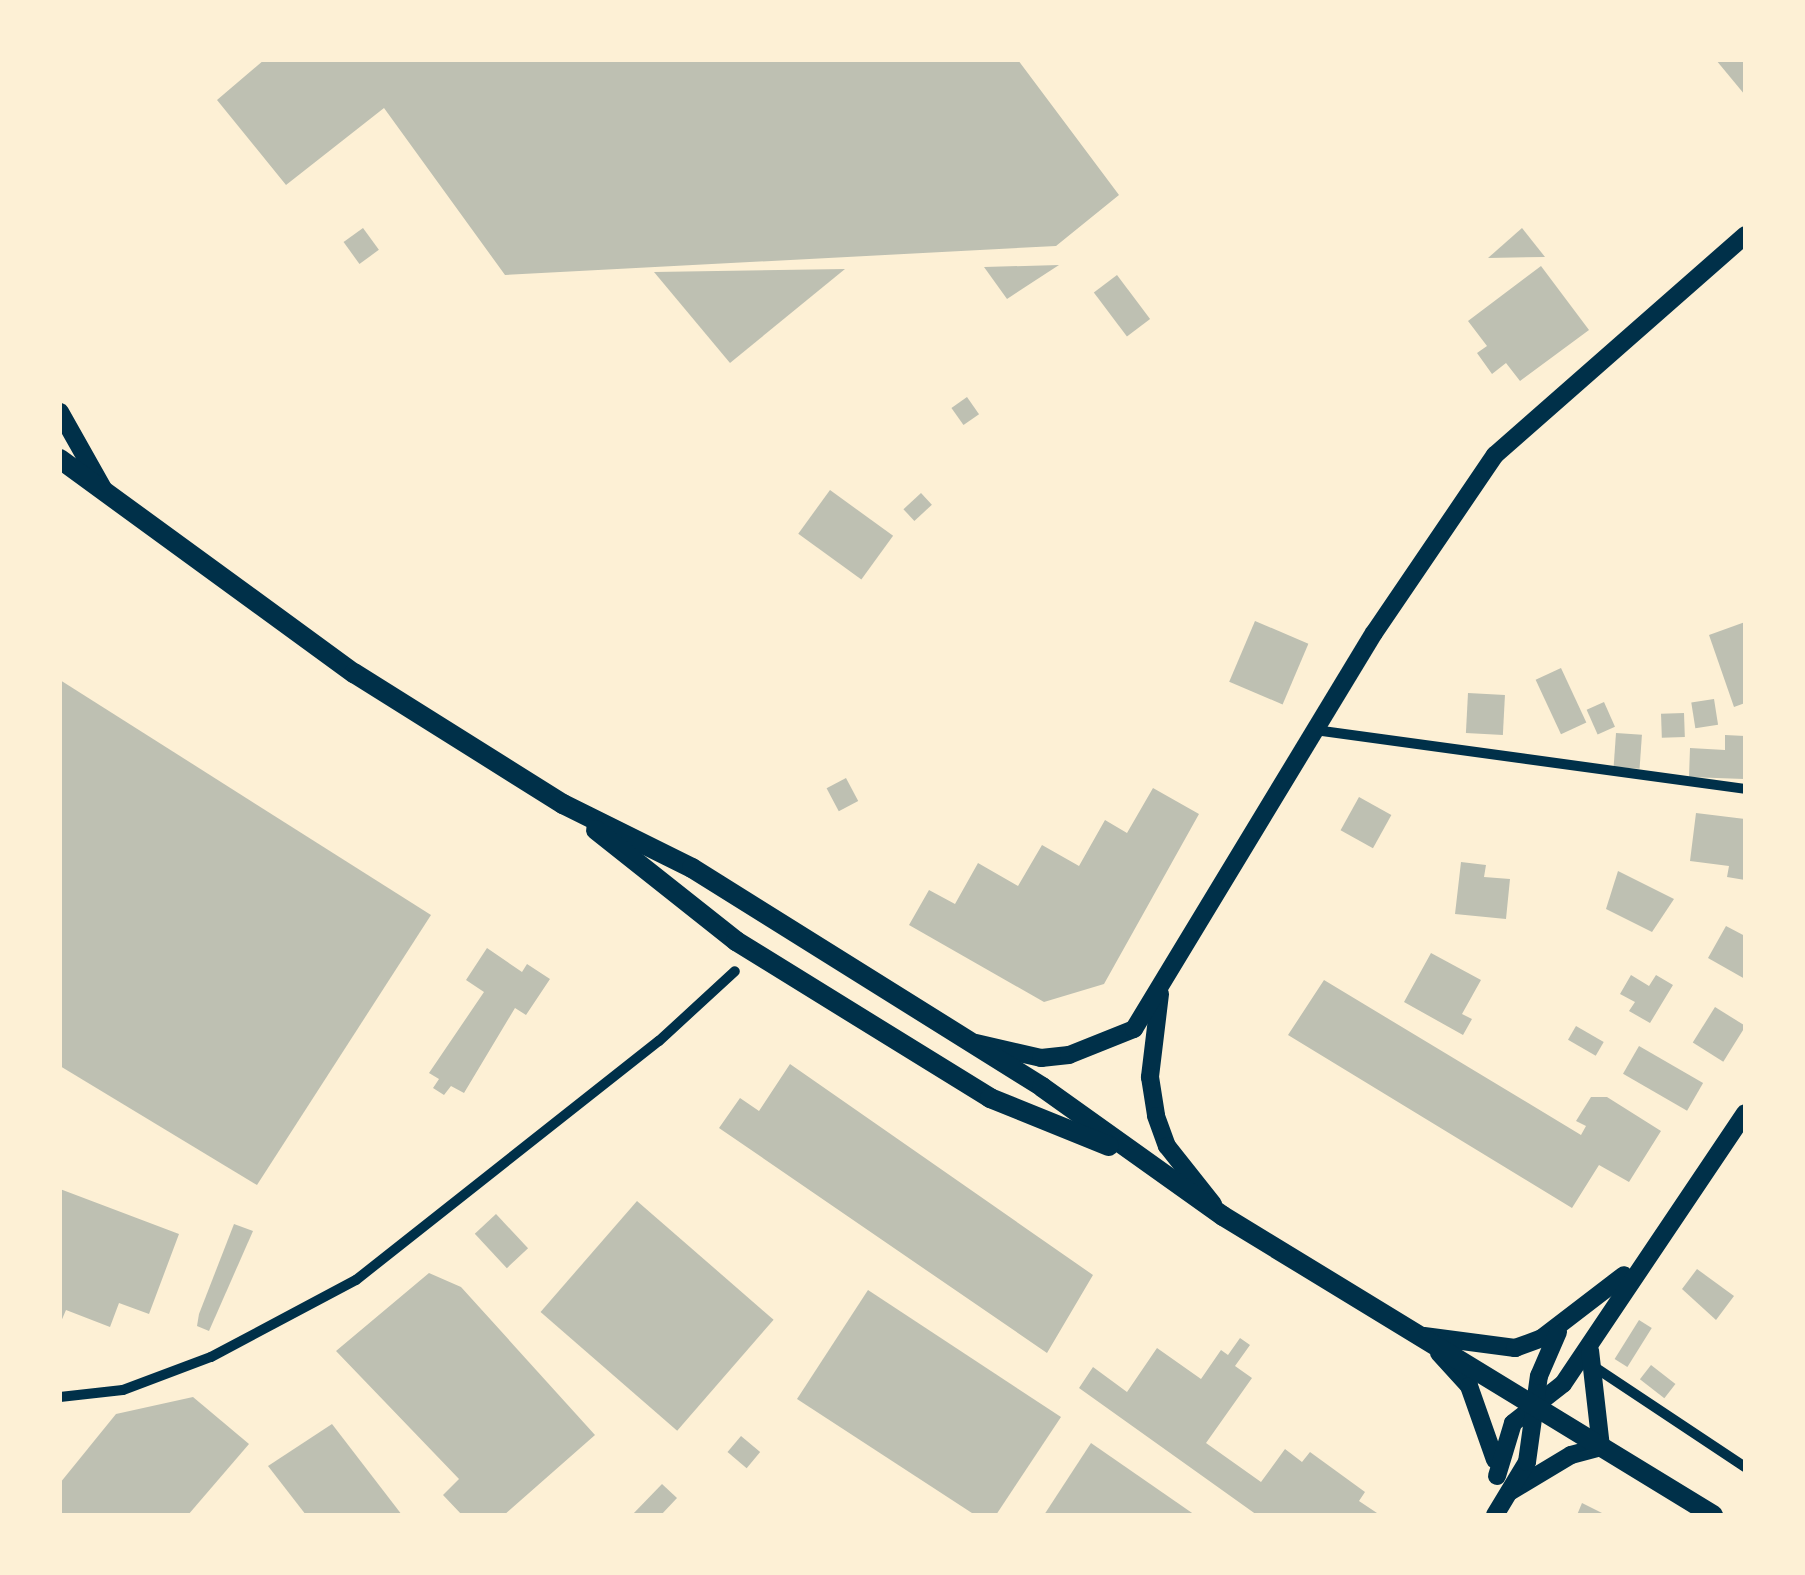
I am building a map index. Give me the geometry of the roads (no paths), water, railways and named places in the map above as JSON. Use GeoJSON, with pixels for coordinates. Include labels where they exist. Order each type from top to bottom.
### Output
{"type":"FeatureCollection","features":[{"type":"Feature","properties":{"kind":"main road"},"geometry":{"type":"LineString","coordinates":[[60,459],[354,673],[563,804],[692,868],[970,1042],[1223,1216],[1713,1515]]}},
{"type":"Feature","properties":{"kind":"main road"},"geometry":{"type":"LineString","coordinates":[[563,804],[736,941],[973,1088],[1129,1153]]}},
{"type":"Feature","properties":{"kind":"street"},"geometry":{"type":"LineString","coordinates":[[970,1042],[1041,1058],[1068,1055],[1134,1029],[1160,993],[1316,730],[1495,455],[1745,235]]}},
{"type":"Feature","properties":{"kind":"street"},"geometry":{"type":"LineString","coordinates":[[60,412],[108,496]]}},
{"type":"Feature","properties":{"kind":"street"},"geometry":{"type":"LineString","coordinates":[[1316,730],[1745,789]]}},
{"type":"Feature","properties":{"kind":"street"},"geometry":{"type":"LineString","coordinates":[[60,1397],[123,1390],[211,1357],[356,1280],[659,1041],[734,972]]}},
{"type":"Feature","properties":{"kind":"street"},"geometry":{"type":"LineString","coordinates":[[1160,993],[1150,1077],[1156,1116],[1167,1146],[1223,1216]]}},
{"type":"Feature","properties":{"kind":"street"},"geometry":{"type":"LineString","coordinates":[[1497,1513],[1503,1439],[1533,1402],[1564,1384],[1640,1262],[1745,1113]]}},
{"type":"Feature","properties":{"kind":"street"},"geometry":{"type":"LineString","coordinates":[[1424,1339],[1515,1348],[1568,1320],[1640,1262]]}},
{"type":"Feature","properties":{"kind":"street"},"geometry":{"type":"LineString","coordinates":[[1497,1513],[1532,1441],[1533,1402],[1549,1344],[1568,1320]]}},
{"type":"Feature","properties":{"kind":"street"},"geometry":{"type":"LineString","coordinates":[[1511,1491],[1571,1454],[1601,1447],[1588,1362],[1598,1327]]}},
{"type":"Feature","properties":{"kind":"street"},"geometry":{"type":"LineString","coordinates":[[1424,1339],[1469,1386],[1483,1412],[1497,1476]]}},
{"type":"Feature","properties":{"kind":"street"},"geometry":{"type":"LineString","coordinates":[[1588,1362],[1745,1468]]}}]}
